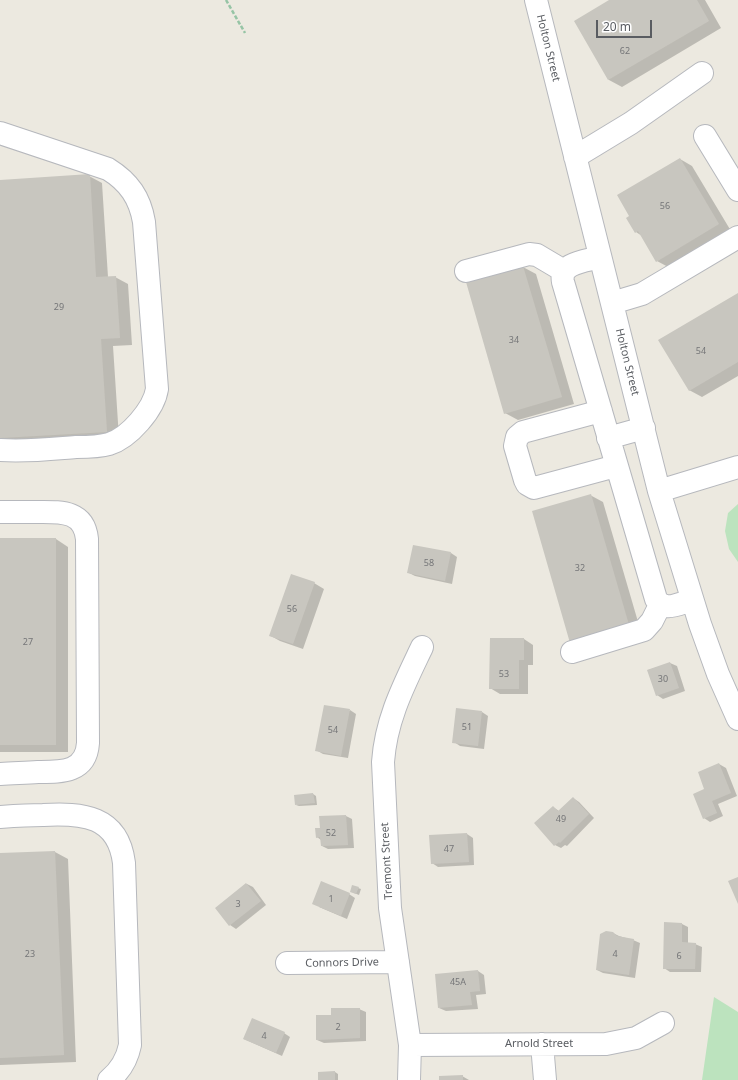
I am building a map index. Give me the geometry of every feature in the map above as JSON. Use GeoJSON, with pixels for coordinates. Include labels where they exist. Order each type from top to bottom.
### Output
{"type":"FeatureCollection","features":[{"type":"Feature","properties":{"kind":"street","name":"Holton Street"},"geometry":{"type":"LineString","coordinates":[[536,0],[658,484],[692,600],[718,674],[738,719]]}},
{"type":"Feature","properties":{"kind":"street"},"geometry":{"type":"LineString","coordinates":[[575,157],[631,123],[702,73]]}},
{"type":"Feature","properties":{"kind":"street"},"geometry":{"type":"LineString","coordinates":[[0,132],[108,169],[117,174],[133,191],[142,212],[144,222],[157,389],[155,400],[145,415],[124,436],[110,444],[29,451],[0,450]]}},
{"type":"Feature","properties":{"kind":"street"},"geometry":{"type":"LineString","coordinates":[[705,136],[738,190]]}},
{"type":"Feature","properties":{"kind":"street"},"geometry":{"type":"LineString","coordinates":[[612,303],[642,294],[738,237]]}},
{"type":"Feature","properties":{"kind":"street"},"geometry":{"type":"LineString","coordinates":[[466,271],[525,254],[533,254],[541,257],[564,271]]}},
{"type":"Feature","properties":{"kind":"street"},"geometry":{"type":"LineString","coordinates":[[600,257],[570,265],[564,271],[562,276],[563,282],[656,599],[660,605],[665,607],[670,607],[692,600]]}},
{"type":"Feature","properties":{"kind":"street"},"geometry":{"type":"LineString","coordinates":[[600,411],[523,432],[518,435],[515,444],[521,466],[527,484],[536,488],[616,466]]}},
{"type":"Feature","properties":{"kind":"street"},"geometry":{"type":"LineString","coordinates":[[608,438],[644,428]]}},
{"type":"Feature","properties":{"kind":"street"},"geometry":{"type":"LineString","coordinates":[[622,487],[658,484],[738,467]]}},
{"type":"Feature","properties":{"kind":"street"},"geometry":{"type":"LineString","coordinates":[[0,512],[64,512],[74,516],[84,529],[87,539],[88,743],[86,754],[81,763],[67,771],[0,774]]}},
{"type":"Feature","properties":{"kind":"street"},"geometry":{"type":"LineString","coordinates":[[572,652],[644,630],[652,621],[660,605]]}},
{"type":"Feature","properties":{"kind":"street","name":"Tremont Street"},"geometry":{"type":"LineString","coordinates":[[409,1080],[410,1045],[390,908],[383,762],[384,748],[390,720],[400,694],[422,647]]}},
{"type":"Feature","properties":{"kind":"street"},"geometry":{"type":"LineString","coordinates":[[0,817],[49,814],[82,815],[105,826],[120,846],[124,863],[130,1045],[125,1062],[109,1080]]}},
{"type":"Feature","properties":{"kind":"street","name":"Connors Drive"},"geometry":{"type":"LineString","coordinates":[[287,963],[398,962]]}},
{"type":"Feature","properties":{"kind":"street","name":"Arnold Street"},"geometry":{"type":"LineString","coordinates":[[410,1045],[606,1044],[636,1038],[663,1023]]}},
{"type":"Feature","properties":{"kind":"street"},"geometry":{"type":"LineString","coordinates":[[542,1044],[545,1080]]}},
{"type":"Feature","properties":{"kind":"path"},"geometry":{"type":"LineString","coordinates":[[226,0],[245,33]]}},
{"type":"Feature","properties":{"kind":"green space"},"geometry":{"type":"Polygon","coordinates":[[[738,504],[738,562],[729,549],[725,531],[728,513],[738,504]]]}},
{"type":"Feature","properties":{"kind":"green space"},"geometry":{"type":"Polygon","coordinates":[[[714,997],[738,1012],[738,1080],[702,1080],[714,997]]]}},
{"type":"Feature","properties":{"kind":"building"},"geometry":{"type":"Polygon","coordinates":[[[609,0],[697,0],[709,21],[608,80],[574,21],[609,0]]]}},
{"type":"Feature","properties":{"kind":"building"},"geometry":{"type":"Polygon","coordinates":[[[680,158],[719,224],[656,262],[638,231],[635,233],[626,218],[629,216],[617,195],[680,158]]]}},
{"type":"Feature","properties":{"kind":"building"},"geometry":{"type":"Polygon","coordinates":[[[90,174],[96,277],[116,276],[120,338],[101,339],[107,432],[0,438],[0,180],[90,174]]]}},
{"type":"Feature","properties":{"kind":"building"},"geometry":{"type":"Polygon","coordinates":[[[523,266],[562,397],[504,414],[466,282],[523,266]]]}},
{"type":"Feature","properties":{"kind":"building"},"geometry":{"type":"Polygon","coordinates":[[[738,293],[738,362],[689,391],[658,340],[738,293]]]}},
{"type":"Feature","properties":{"kind":"building"},"geometry":{"type":"Polygon","coordinates":[[[591,494],[629,625],[570,643],[532,511],[591,494]]]}},
{"type":"Feature","properties":{"kind":"building"},"geometry":{"type":"Polygon","coordinates":[[[0,538],[56,538],[56,745],[0,745],[0,538]]]}},
{"type":"Feature","properties":{"kind":"building"},"geometry":{"type":"Polygon","coordinates":[[[413,545],[451,552],[445,581],[407,573],[413,545]]]}},
{"type":"Feature","properties":{"kind":"building"},"geometry":{"type":"Polygon","coordinates":[[[291,574],[315,582],[293,644],[269,636],[291,574]]]}},
{"type":"Feature","properties":{"kind":"building"},"geometry":{"type":"Polygon","coordinates":[[[490,638],[524,638],[524,660],[519,660],[519,689],[489,689],[490,638]]]}},
{"type":"Feature","properties":{"kind":"building"},"geometry":{"type":"Polygon","coordinates":[[[670,662],[679,688],[656,696],[647,670],[670,662]]]}},
{"type":"Feature","properties":{"kind":"building"},"geometry":{"type":"Polygon","coordinates":[[[324,705],[350,709],[341,756],[315,751],[324,705]]]}},
{"type":"Feature","properties":{"kind":"building"},"geometry":{"type":"Polygon","coordinates":[[[456,708],[482,711],[478,746],[452,743],[456,708]]]}},
{"type":"Feature","properties":{"kind":"building"},"geometry":{"type":"Polygon","coordinates":[[[719,763],[731,793],[712,801],[717,813],[703,819],[693,794],[704,789],[698,772],[719,763]]]}},
{"type":"Feature","properties":{"kind":"building"},"geometry":{"type":"Polygon","coordinates":[[[313,793],[315,803],[295,805],[294,795],[313,793]]]}},
{"type":"Feature","properties":{"kind":"building"},"geometry":{"type":"Polygon","coordinates":[[[573,797],[589,814],[560,843],[559,842],[554,846],[534,823],[553,806],[558,811],[573,797]]]}},
{"type":"Feature","properties":{"kind":"building"},"geometry":{"type":"Polygon","coordinates":[[[346,815],[348,845],[321,846],[320,837],[316,838],[315,828],[320,828],[319,816],[346,815]]]}},
{"type":"Feature","properties":{"kind":"building"},"geometry":{"type":"Polygon","coordinates":[[[467,833],[469,862],[431,864],[429,835],[467,833]]]}},
{"type":"Feature","properties":{"kind":"building"},"geometry":{"type":"Polygon","coordinates":[[[55,851],[64,1055],[0,1058],[0,853],[55,851]]]}},
{"type":"Feature","properties":{"kind":"building"},"geometry":{"type":"Polygon","coordinates":[[[738,877],[738,904],[728,881],[738,877]]]}},
{"type":"Feature","properties":{"kind":"building"},"geometry":{"type":"Polygon","coordinates":[[[321,881],[350,893],[341,916],[312,904],[321,881]]]}},
{"type":"Feature","properties":{"kind":"building"},"geometry":{"type":"Polygon","coordinates":[[[246,883],[261,901],[229,926],[215,908],[246,883]]]}},
{"type":"Feature","properties":{"kind":"building"},"geometry":{"type":"Polygon","coordinates":[[[352,885],[359,887],[356,894],[350,892],[352,885]]]}},
{"type":"Feature","properties":{"kind":"building"},"geometry":{"type":"Polygon","coordinates":[[[664,922],[682,923],[682,942],[696,943],[695,969],[663,969],[664,922]]]}},
{"type":"Feature","properties":{"kind":"building"},"geometry":{"type":"Polygon","coordinates":[[[606,931],[613,932],[617,936],[634,939],[629,975],[596,970],[600,934],[606,931]]]}},
{"type":"Feature","properties":{"kind":"building"},"geometry":{"type":"Polygon","coordinates":[[[478,970],[480,991],[470,992],[472,1005],[438,1008],[435,974],[478,970]]]}},
{"type":"Feature","properties":{"kind":"building"},"geometry":{"type":"Polygon","coordinates":[[[331,1008],[360,1008],[360,1038],[316,1040],[316,1015],[331,1015],[331,1008]]]}},
{"type":"Feature","properties":{"kind":"building"},"geometry":{"type":"Polygon","coordinates":[[[252,1018],[285,1032],[276,1053],[243,1039],[252,1018]]]}},
{"type":"Feature","properties":{"kind":"building"},"geometry":{"type":"Polygon","coordinates":[[[335,1071],[335,1080],[318,1080],[318,1072],[335,1071]]]}},
{"type":"Feature","properties":{"kind":"building"},"geometry":{"type":"Polygon","coordinates":[[[463,1075],[463,1080],[439,1080],[439,1076],[463,1075]]]}}]}
